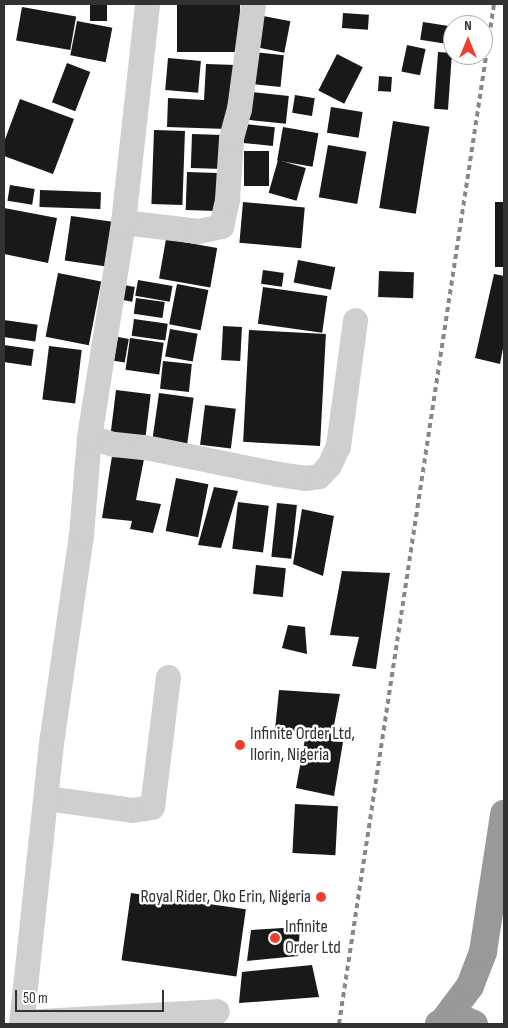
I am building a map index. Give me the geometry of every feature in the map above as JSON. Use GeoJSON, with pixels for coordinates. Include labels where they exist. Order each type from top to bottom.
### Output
{"type":"FeatureCollection","features":[{"type":"Feature","properties":{"kind":"highway"},"geometry":{"type":"LineString","coordinates":[[441,1023],[470,986],[483,952],[504,814]]}},
{"type":"Feature","properties":{"kind":"highway"},"geometry":{"type":"LineString","coordinates":[[441,1023],[462,1019],[474,1024]]}},
{"type":"Feature","properties":{"kind":"street"},"geometry":{"type":"LineString","coordinates":[[147,4],[124,222],[89,437],[81,535],[52,736],[22,1023],[121,1020],[217,1011]]}},
{"type":"Feature","properties":{"kind":"street"},"geometry":{"type":"LineString","coordinates":[[124,222],[198,232],[221,226],[227,198],[231,138],[239,109],[253,4]]}},
{"type":"Feature","properties":{"kind":"street"},"geometry":{"type":"LineString","coordinates":[[89,437],[114,444],[145,447],[278,474],[305,478],[319,476],[329,465],[338,446],[355,320]]}},
{"type":"Feature","properties":{"kind":"street"},"geometry":{"type":"LineString","coordinates":[[46,798],[132,810],[152,807],[168,677]]}},
{"type":"Feature","properties":{"kind":"building"},"geometry":{"type":"Polygon","coordinates":[[[90,4],[107,4],[107,21],[90,21],[90,4]]]}},
{"type":"Feature","properties":{"kind":"building"},"geometry":{"type":"Polygon","coordinates":[[[177,4],[240,4],[240,52],[177,52],[177,4]]]}},
{"type":"Feature","properties":{"kind":"building"},"geometry":{"type":"Polygon","coordinates":[[[22,7],[76,17],[70,50],[16,40],[22,7]]]}},
{"type":"Feature","properties":{"kind":"building"},"geometry":{"type":"Polygon","coordinates":[[[343,13],[369,15],[368,30],[342,28],[343,13]]]}},
{"type":"Feature","properties":{"kind":"building"},"geometry":{"type":"Polygon","coordinates":[[[258,15],[290,21],[284,53],[252,46],[258,15]]]}},
{"type":"Feature","properties":{"kind":"building"},"geometry":{"type":"Polygon","coordinates":[[[77,21],[112,28],[106,62],[70,55],[77,21]]]}},
{"type":"Feature","properties":{"kind":"building"},"geometry":{"type":"Polygon","coordinates":[[[423,22],[443,25],[443,43],[420,40],[423,22]]]}},
{"type":"Feature","properties":{"kind":"building"},"geometry":{"type":"Polygon","coordinates":[[[407,45],[426,49],[420,75],[401,71],[407,45]]]}},
{"type":"Feature","properties":{"kind":"building"},"geometry":{"type":"Polygon","coordinates":[[[253,52],[284,55],[280,87],[250,84],[253,52]]]}},
{"type":"Feature","properties":{"kind":"building"},"geometry":{"type":"Polygon","coordinates":[[[438,52],[443,52],[443,65],[451,65],[448,110],[434,109],[438,52]]]}},
{"type":"Feature","properties":{"kind":"building"},"geometry":{"type":"Polygon","coordinates":[[[337,54],[363,67],[344,104],[318,91],[337,54]]]}},
{"type":"Feature","properties":{"kind":"building"},"geometry":{"type":"Polygon","coordinates":[[[168,58],[201,61],[198,93],[165,90],[168,58]]]}},
{"type":"Feature","properties":{"kind":"building"},"geometry":{"type":"Polygon","coordinates":[[[67,63],[90,72],[75,111],[52,102],[67,63]]]}},
{"type":"Feature","properties":{"kind":"building"},"geometry":{"type":"Polygon","coordinates":[[[206,64],[236,65],[227,129],[167,127],[168,98],[204,100],[206,64]]]}},
{"type":"Feature","properties":{"kind":"building"},"geometry":{"type":"Polygon","coordinates":[[[379,76],[392,77],[391,92],[378,91],[379,76]]]}},
{"type":"Feature","properties":{"kind":"building"},"geometry":{"type":"Polygon","coordinates":[[[251,92],[289,96],[286,124],[248,120],[251,92]]]}},
{"type":"Feature","properties":{"kind":"building"},"geometry":{"type":"Polygon","coordinates":[[[295,95],[315,98],[312,116],[292,113],[295,95]]]}},
{"type":"Feature","properties":{"kind":"building"},"geometry":{"type":"Polygon","coordinates":[[[20,99],[74,119],[53,174],[4,156],[4,142],[20,99]]]}},
{"type":"Feature","properties":{"kind":"building"},"geometry":{"type":"Polygon","coordinates":[[[331,107],[363,112],[359,138],[327,133],[331,107]]]}},
{"type":"Feature","properties":{"kind":"building"},"geometry":{"type":"Polygon","coordinates":[[[393,121],[430,127],[416,214],[379,208],[393,121]]]}},
{"type":"Feature","properties":{"kind":"building"},"geometry":{"type":"Polygon","coordinates":[[[245,124],[275,127],[273,146],[243,143],[245,124]]]}},
{"type":"Feature","properties":{"kind":"building"},"geometry":{"type":"Polygon","coordinates":[[[283,127],[318,133],[313,167],[277,160],[283,127]]]}},
{"type":"Feature","properties":{"kind":"building"},"geometry":{"type":"Polygon","coordinates":[[[154,130],[185,131],[182,205],[151,204],[154,130]]]}},
{"type":"Feature","properties":{"kind":"building"},"geometry":{"type":"Polygon","coordinates":[[[192,134],[223,135],[222,169],[191,168],[192,134]]]}},
{"type":"Feature","properties":{"kind":"building"},"geometry":{"type":"Polygon","coordinates":[[[328,145],[366,152],[357,204],[319,197],[328,145]]]}},
{"type":"Feature","properties":{"kind":"building"},"geometry":{"type":"Polygon","coordinates":[[[244,151],[269,151],[269,186],[244,186],[244,151]]]}},
{"type":"Feature","properties":{"kind":"building"},"geometry":{"type":"Polygon","coordinates":[[[278,160],[306,168],[297,201],[269,193],[278,160]]]}},
{"type":"Feature","properties":{"kind":"building"},"geometry":{"type":"Polygon","coordinates":[[[187,172],[218,173],[217,211],[186,210],[187,172]]]}},
{"type":"Feature","properties":{"kind":"building"},"geometry":{"type":"Polygon","coordinates":[[[10,185],[35,189],[32,205],[7,201],[10,185]]]}},
{"type":"Feature","properties":{"kind":"building"},"geometry":{"type":"Polygon","coordinates":[[[40,190],[101,192],[100,209],[39,207],[40,190]]]}},
{"type":"Feature","properties":{"kind":"building"},"geometry":{"type":"Polygon","coordinates":[[[243,202],[305,207],[301,248],[239,243],[243,202]]]}},
{"type":"Feature","properties":{"kind":"building"},"geometry":{"type":"Polygon","coordinates":[[[495,202],[504,202],[504,267],[495,267],[495,202]]]}},
{"type":"Feature","properties":{"kind":"building"},"geometry":{"type":"Polygon","coordinates":[[[4,208],[57,218],[48,263],[4,254],[4,208]]]}},
{"type":"Feature","properties":{"kind":"building"},"geometry":{"type":"Polygon","coordinates":[[[71,216],[113,222],[106,266],[65,261],[71,216]]]}},
{"type":"Feature","properties":{"kind":"building"},"geometry":{"type":"Polygon","coordinates":[[[166,239],[217,248],[210,287],[159,278],[166,239]]]}},
{"type":"Feature","properties":{"kind":"building"},"geometry":{"type":"Polygon","coordinates":[[[298,260],[335,267],[331,290],[294,283],[298,260]]]}},
{"type":"Feature","properties":{"kind":"building"},"geometry":{"type":"Polygon","coordinates":[[[263,270],[284,273],[282,287],[261,284],[263,270]]]}},
{"type":"Feature","properties":{"kind":"building"},"geometry":{"type":"Polygon","coordinates":[[[379,271],[414,272],[413,298],[378,297],[379,271]]]}},
{"type":"Feature","properties":{"kind":"building"},"geometry":{"type":"Polygon","coordinates":[[[58,273],[101,281],[89,345],[46,337],[58,273]]]}},
{"type":"Feature","properties":{"kind":"building"},"geometry":{"type":"Polygon","coordinates":[[[494,274],[504,276],[504,343],[500,364],[475,358],[494,274]]]}},
{"type":"Feature","properties":{"kind":"building"},"geometry":{"type":"Polygon","coordinates":[[[138,280],[172,286],[170,302],[135,296],[138,280]]]}},
{"type":"Feature","properties":{"kind":"building"},"geometry":{"type":"Polygon","coordinates":[[[177,284],[208,290],[201,330],[169,324],[177,284]]]}},
{"type":"Feature","properties":{"kind":"building"},"geometry":{"type":"Polygon","coordinates":[[[124,285],[135,287],[132,302],[121,300],[124,285]]]}},
{"type":"Feature","properties":{"kind":"building"},"geometry":{"type":"Polygon","coordinates":[[[263,287],[327,296],[322,333],[258,324],[263,287]]]}},
{"type":"Feature","properties":{"kind":"building"},"geometry":{"type":"Polygon","coordinates":[[[136,298],[165,302],[162,318],[134,314],[136,298]]]}},
{"type":"Feature","properties":{"kind":"building"},"geometry":{"type":"Polygon","coordinates":[[[134,319],[168,324],[165,341],[132,336],[134,319]]]}},
{"type":"Feature","properties":{"kind":"building"},"geometry":{"type":"Polygon","coordinates":[[[4,320],[38,325],[35,342],[4,337],[4,320]]]}},
{"type":"Feature","properties":{"kind":"building"},"geometry":{"type":"Polygon","coordinates":[[[223,326],[242,327],[240,361],[221,360],[223,326]]]}},
{"type":"Feature","properties":{"kind":"building"},"geometry":{"type":"Polygon","coordinates":[[[170,329],[198,334],[193,361],[165,357],[170,329]]]}},
{"type":"Feature","properties":{"kind":"building"},"geometry":{"type":"Polygon","coordinates":[[[249,330],[326,334],[320,446],[243,442],[249,330]]]}},
{"type":"Feature","properties":{"kind":"building"},"geometry":{"type":"Polygon","coordinates":[[[118,337],[129,339],[125,363],[114,361],[118,337]]]}},
{"type":"Feature","properties":{"kind":"building"},"geometry":{"type":"Polygon","coordinates":[[[130,338],[164,343],[159,374],[126,370],[130,338]]]}},
{"type":"Feature","properties":{"kind":"building"},"geometry":{"type":"Polygon","coordinates":[[[4,345],[34,349],[31,366],[4,362],[4,345]]]}},
{"type":"Feature","properties":{"kind":"building"},"geometry":{"type":"Polygon","coordinates":[[[49,346],[82,350],[75,404],[42,400],[49,346]]]}},
{"type":"Feature","properties":{"kind":"building"},"geometry":{"type":"Polygon","coordinates":[[[163,361],[192,364],[189,392],[160,389],[163,361]]]}},
{"type":"Feature","properties":{"kind":"building"},"geometry":{"type":"Polygon","coordinates":[[[116,390],[151,394],[145,437],[111,433],[116,390]]]}},
{"type":"Feature","properties":{"kind":"building"},"geometry":{"type":"Polygon","coordinates":[[[159,393],[194,398],[187,444],[152,440],[159,393]]]}},
{"type":"Feature","properties":{"kind":"building"},"geometry":{"type":"Polygon","coordinates":[[[205,405],[236,409],[231,448],[200,445],[205,405]]]}},
{"type":"Feature","properties":{"kind":"building"},"geometry":{"type":"Polygon","coordinates":[[[113,450],[145,454],[136,500],[161,504],[153,533],[130,529],[132,521],[102,518],[113,450]]]}},
{"type":"Feature","properties":{"kind":"building"},"geometry":{"type":"Polygon","coordinates":[[[176,478],[208,484],[198,537],[166,531],[176,478]]]}},
{"type":"Feature","properties":{"kind":"building"},"geometry":{"type":"Polygon","coordinates":[[[214,487],[238,491],[221,548],[198,545],[214,487]]]}},
{"type":"Feature","properties":{"kind":"building"},"geometry":{"type":"Polygon","coordinates":[[[238,502],[269,506],[263,552],[232,549],[238,502]]]}},
{"type":"Feature","properties":{"kind":"building"},"geometry":{"type":"Polygon","coordinates":[[[277,503],[297,505],[291,559],[271,557],[277,503]]]}},
{"type":"Feature","properties":{"kind":"building"},"geometry":{"type":"Polygon","coordinates":[[[302,509],[334,516],[323,576],[293,564],[302,509]]]}},
{"type":"Feature","properties":{"kind":"building"},"geometry":{"type":"Polygon","coordinates":[[[256,565],[286,568],[283,597],[253,594],[256,565]]]}},
{"type":"Feature","properties":{"kind":"building"},"geometry":{"type":"Polygon","coordinates":[[[342,571],[390,573],[376,669],[352,666],[359,637],[330,635],[342,571]]]}},
{"type":"Feature","properties":{"kind":"building"},"geometry":{"type":"Polygon","coordinates":[[[288,625],[305,627],[307,654],[282,648],[288,625]]]}},
{"type":"Feature","properties":{"kind":"building"},"geometry":{"type":"Polygon","coordinates":[[[279,690],[340,694],[331,741],[275,730],[279,690]]]}},
{"type":"Feature","properties":{"kind":"building"},"geometry":{"type":"Polygon","coordinates":[[[305,739],[343,742],[334,796],[296,788],[305,739]]]}},
{"type":"Feature","properties":{"kind":"building"},"geometry":{"type":"Polygon","coordinates":[[[295,804],[338,806],[335,855],[292,853],[295,804]]]}},
{"type":"Feature","properties":{"kind":"building"},"geometry":{"type":"Polygon","coordinates":[[[131,893],[246,909],[236,976],[122,960],[131,893]]]}},
{"type":"Feature","properties":{"kind":"building","name":"Infinite Order Ltd"},"geometry":{"type":"Polygon","coordinates":[[[300,927],[298,956],[247,961],[251,930],[300,927]]]}},
{"type":"Feature","properties":{"kind":"building"},"geometry":{"type":"Polygon","coordinates":[[[312,965],[319,997],[239,1003],[242,972],[312,965]]]}},
{"type":"Feature","properties":{"kind":"railway"},"geometry":{"type":"LineString","coordinates":[[339,1024],[494,4]]}},
{"type":"Feature","properties":{"kind":"place","name":"Infinite Order Ltd, Ilorin, Nigeria"},"geometry":{"type":"Point","coordinates":[240,745]}},
{"type":"Feature","properties":{"kind":"place","name":"Royal Rider, Oko Erin, Nigeria"},"geometry":{"type":"Point","coordinates":[321,897]}},
{"type":"Feature","properties":{"kind":"place","name":"Infinite Order Ltd"},"geometry":{"type":"Point","coordinates":[275,938]}}]}
